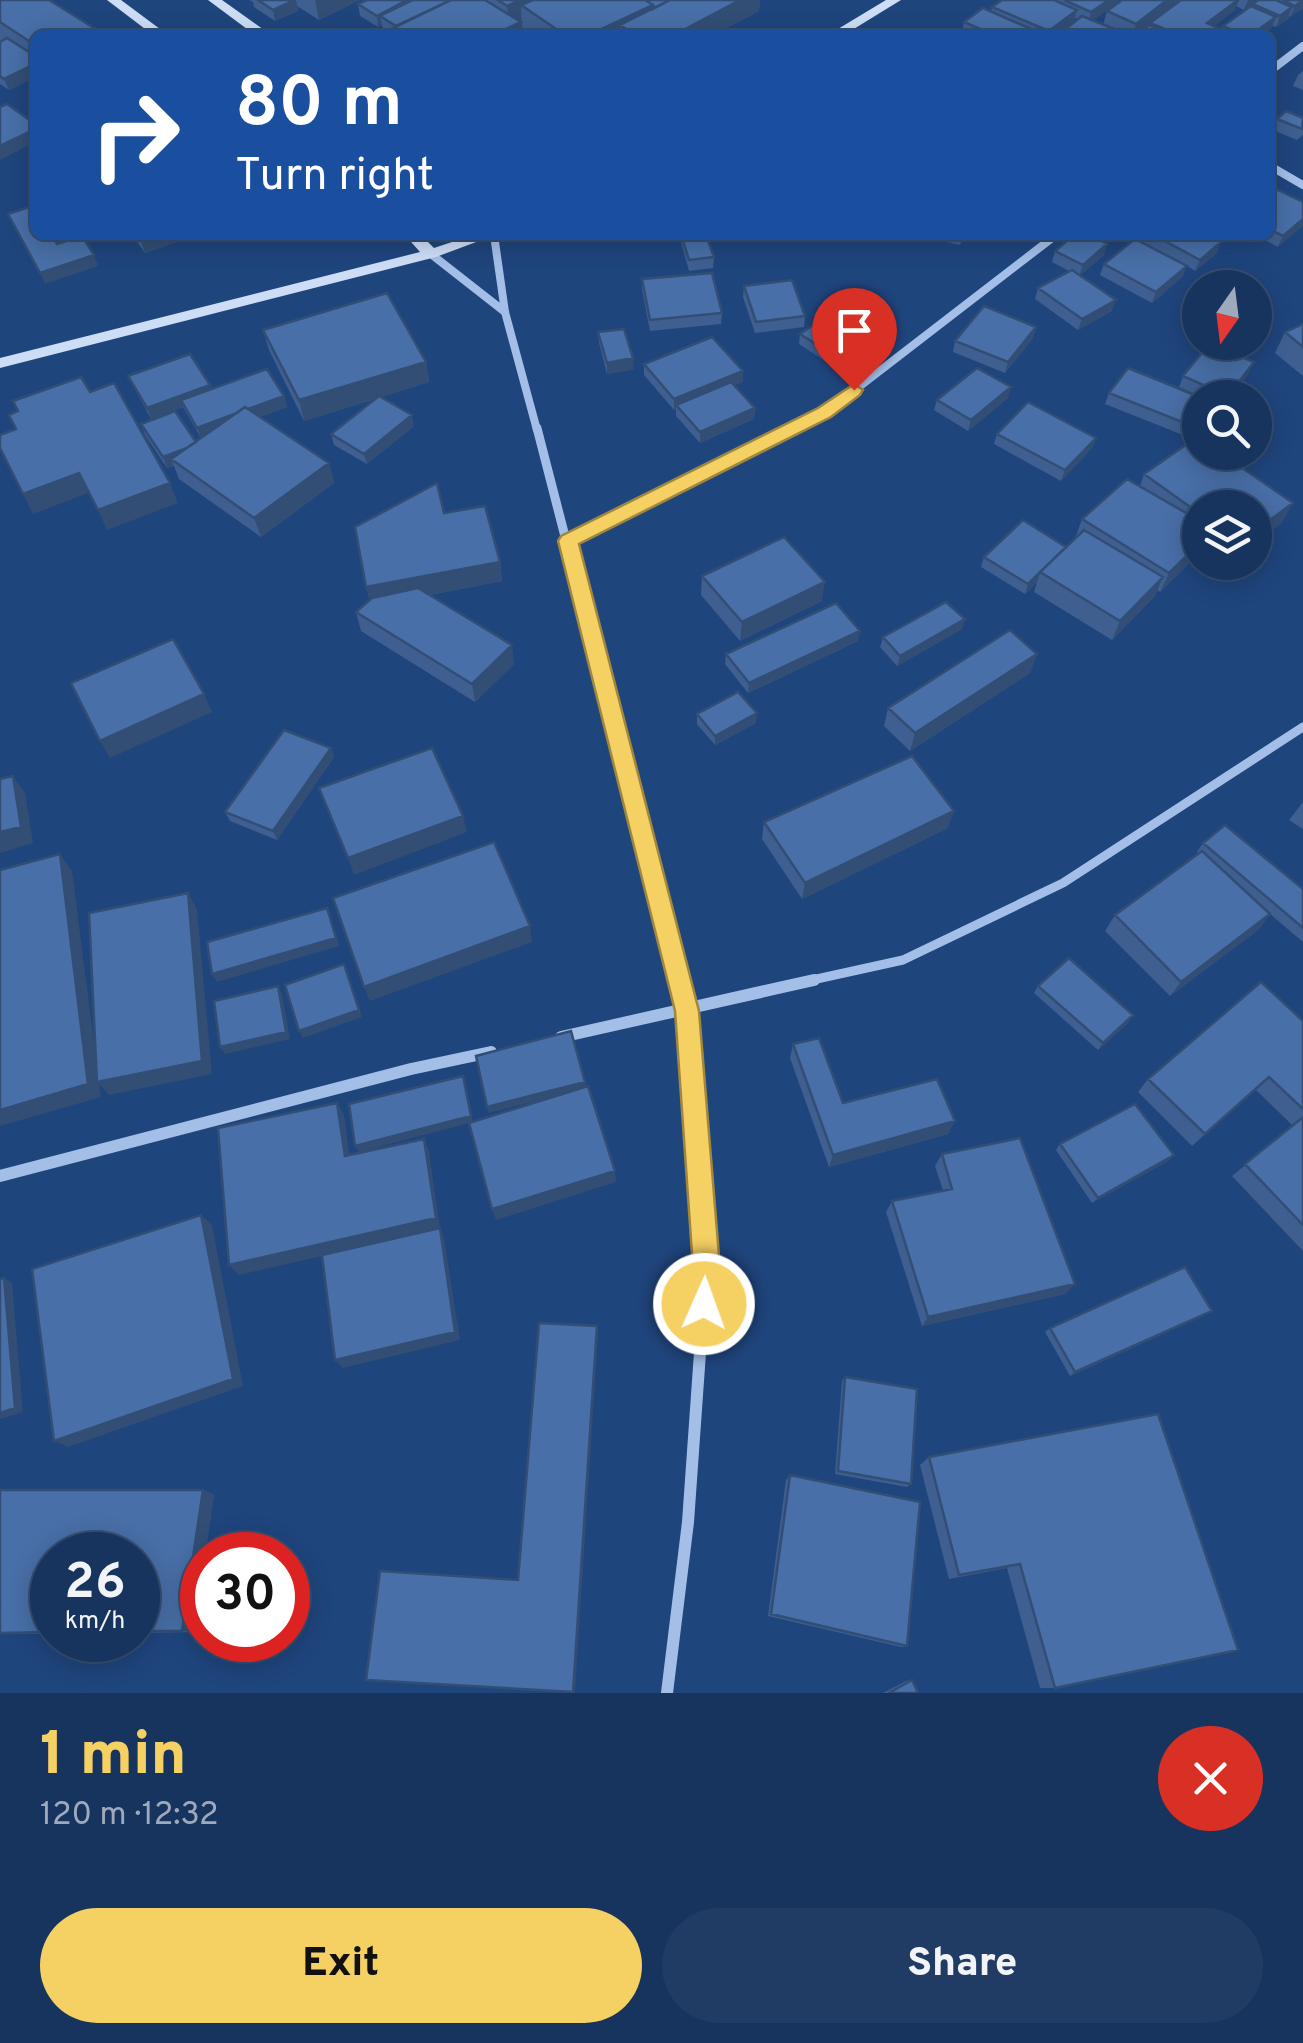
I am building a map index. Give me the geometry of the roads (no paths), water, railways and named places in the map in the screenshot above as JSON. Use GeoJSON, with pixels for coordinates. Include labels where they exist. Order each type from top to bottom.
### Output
{"type":"FeatureCollection","features":[{"type":"Feature","properties":{"kind":"main road"},"geometry":{"type":"LineString","coordinates":[[113,0],[154,30]]}},
{"type":"Feature","properties":{"kind":"main road"},"geometry":{"type":"LineString","coordinates":[[214,0],[257,30]]}},
{"type":"Feature","properties":{"kind":"main road"},"geometry":{"type":"LineString","coordinates":[[844,30],[895,0]]}},
{"type":"Feature","properties":{"kind":"main road"},"geometry":{"type":"LineString","coordinates":[[417,240],[431,254]]}},
{"type":"Feature","properties":{"kind":"main road"},"geometry":{"type":"LineString","coordinates":[[0,362],[476,240]]}},
{"type":"Feature","properties":{"kind":"street"},"geometry":{"type":"LineString","coordinates":[[1275,68],[1303,46]]}},
{"type":"Feature","properties":{"kind":"street"},"geometry":{"type":"LineString","coordinates":[[1275,169],[1303,185]]}},
{"type":"Feature","properties":{"kind":"street"},"geometry":{"type":"LineString","coordinates":[[493,240],[504,312],[568,541],[687,1011],[706,1268],[688,1522],[668,1693]]}},
{"type":"Feature","properties":{"kind":"street"},"geometry":{"type":"LineString","coordinates":[[568,541],[825,413],[1050,240]]}},
{"type":"Feature","properties":{"kind":"street"},"geometry":{"type":"LineString","coordinates":[[431,254],[504,312]]}},
{"type":"Feature","properties":{"kind":"street"},"geometry":{"type":"LineString","coordinates":[[540,1042],[903,960],[1063,883],[1303,727]]}},
{"type":"Feature","properties":{"kind":"street"},"geometry":{"type":"LineString","coordinates":[[0,1176],[411,1069],[503,1050]]}}]}
